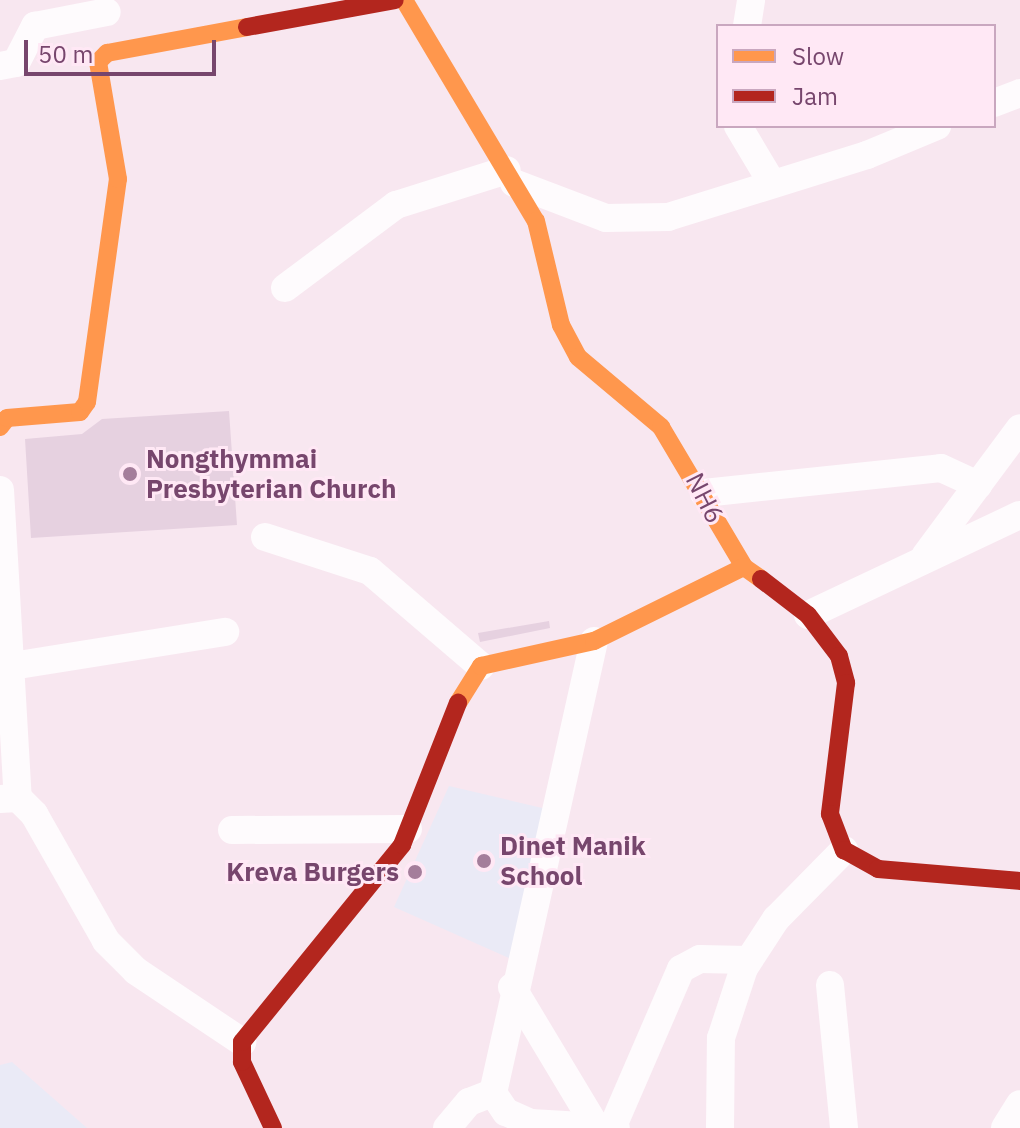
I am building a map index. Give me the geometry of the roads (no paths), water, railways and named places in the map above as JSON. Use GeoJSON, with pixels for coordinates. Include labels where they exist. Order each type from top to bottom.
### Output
{"type":"FeatureCollection","features":[{"type":"Feature","properties":{"kind":"main road"},"geometry":{"type":"LineString","coordinates":[[0,427],[7,418],[80,412],[87,402],[118,179],[95,72],[107,53],[395,0]]}},
{"type":"Feature","properties":{"kind":"main road","name":"NH6"},"geometry":{"type":"LineString","coordinates":[[404,0],[536,221],[561,325],[578,357],[661,427],[704,493],[744,567],[808,615],[834,646],[846,683],[830,787],[830,814],[844,850]]}},
{"type":"Feature","properties":{"kind":"main road"},"geometry":{"type":"LineString","coordinates":[[273,1128],[242,1062],[242,1042],[379,878],[408,829],[455,702],[481,666],[594,641],[744,567]]}},
{"type":"Feature","properties":{"kind":"main road"},"geometry":{"type":"LineString","coordinates":[[844,850],[878,869],[1020,881]]}},
{"type":"Feature","properties":{"kind":"street"},"geometry":{"type":"LineString","coordinates":[[747,24],[751,0]]}},
{"type":"Feature","properties":{"kind":"street"},"geometry":{"type":"LineString","coordinates":[[107,53],[101,36],[109,6]]}},
{"type":"Feature","properties":{"kind":"street"},"geometry":{"type":"LineString","coordinates":[[0,66],[16,63],[35,26],[109,6]]}},
{"type":"Feature","properties":{"kind":"street"},"geometry":{"type":"LineString","coordinates":[[996,102],[1020,93]]}},
{"type":"Feature","properties":{"kind":"street"},"geometry":{"type":"LineString","coordinates":[[739,128],[772,183]]}},
{"type":"Feature","properties":{"kind":"street"},"geometry":{"type":"LineString","coordinates":[[285,288],[396,205],[510,177],[580,211],[633,219],[668,217],[931,128]]}},
{"type":"Feature","properties":{"kind":"street"},"geometry":{"type":"LineString","coordinates":[[923,558],[1020,428]]}},
{"type":"Feature","properties":{"kind":"street"},"geometry":{"type":"LineString","coordinates":[[704,493],[941,468],[978,485]]}},
{"type":"Feature","properties":{"kind":"street"},"geometry":{"type":"LineString","coordinates":[[0,490],[12,666],[9,799],[106,941],[159,992],[242,1042]]}},
{"type":"Feature","properties":{"kind":"street"},"geometry":{"type":"LineString","coordinates":[[808,615],[923,558],[1020,515]]}},
{"type":"Feature","properties":{"kind":"street"},"geometry":{"type":"LineString","coordinates":[[265,537],[370,571],[481,666]]}},
{"type":"Feature","properties":{"kind":"street"},"geometry":{"type":"LineString","coordinates":[[12,666],[225,632]]}},
{"type":"Feature","properties":{"kind":"street"},"geometry":{"type":"LineString","coordinates":[[594,641],[512,987],[493,1093],[506,1112],[531,1123],[608,1126]]}},
{"type":"Feature","properties":{"kind":"street"},"geometry":{"type":"LineString","coordinates":[[232,830],[408,829]]}},
{"type":"Feature","properties":{"kind":"street"},"geometry":{"type":"LineString","coordinates":[[720,1128],[721,1038],[748,960],[776,919],[844,850]]}},
{"type":"Feature","properties":{"kind":"street"},"geometry":{"type":"LineString","coordinates":[[608,1126],[681,969],[700,959],[748,960]]}},
{"type":"Feature","properties":{"kind":"street"},"geometry":{"type":"LineString","coordinates":[[827,1128],[843,1115],[830,985]]}},
{"type":"Feature","properties":{"kind":"street"},"geometry":{"type":"LineString","coordinates":[[512,987],[608,1126]]}},
{"type":"Feature","properties":{"kind":"street"},"geometry":{"type":"LineString","coordinates":[[447,1128],[469,1102],[493,1093]]}},
{"type":"Feature","properties":{"kind":"street"},"geometry":{"type":"LineString","coordinates":[[1005,1128],[1020,1104]]}},
{"type":"Feature","properties":{"kind":"place","name":"Nongthymmai Presbyterian Church"},"geometry":{"type":"Point","coordinates":[130,474]}},
{"type":"Feature","properties":{"kind":"place","name":"Dinet Manik School"},"geometry":{"type":"Point","coordinates":[484,861]}},
{"type":"Feature","properties":{"kind":"place","name":"Kreva Burgers"},"geometry":{"type":"Point","coordinates":[415,872]}}]}
